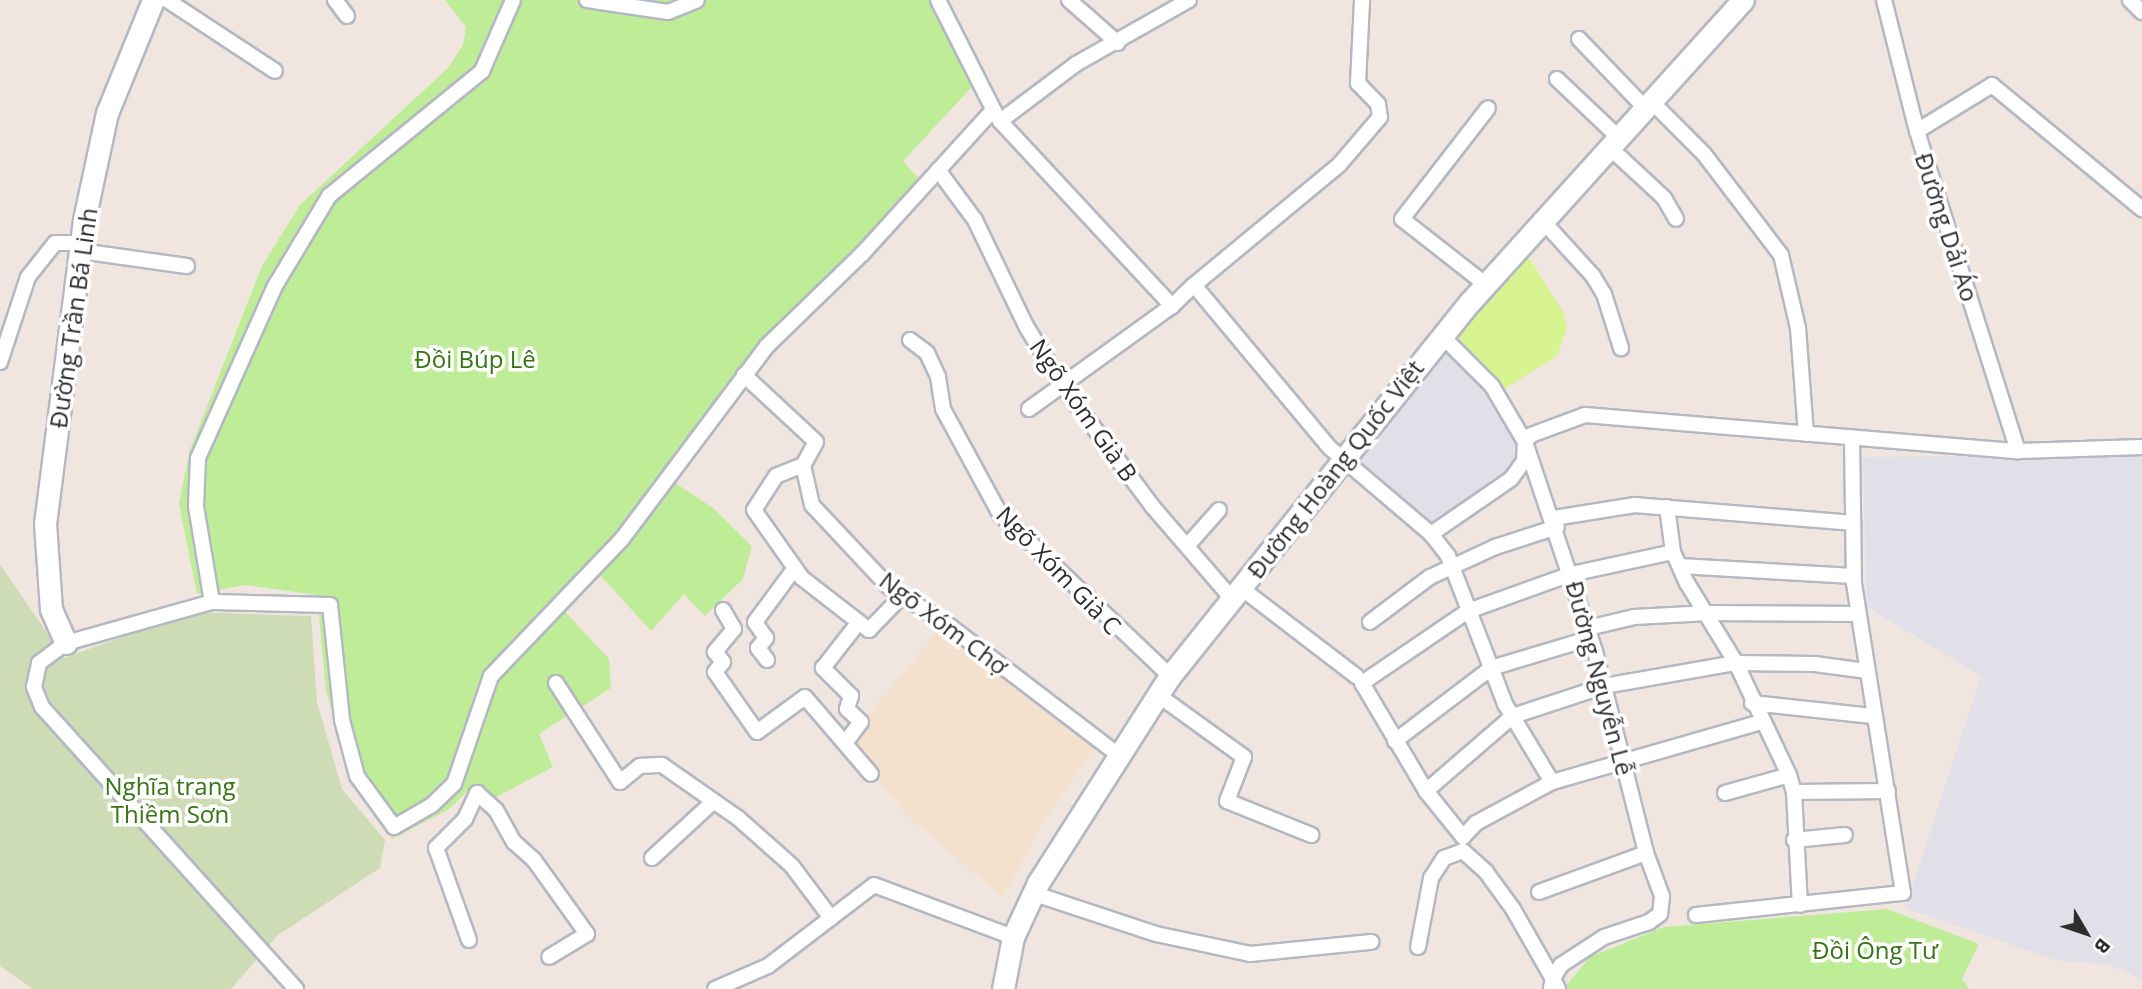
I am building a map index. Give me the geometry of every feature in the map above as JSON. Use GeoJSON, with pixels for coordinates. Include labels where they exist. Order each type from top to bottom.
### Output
{"type":"FeatureCollection","features":[{"type":"Feature","properties":{"kind":"main road","name":"Đường Trần Bá Linh"},"geometry":{"type":"LineString","coordinates":[[66,643],[51,609],[45,524],[81,247],[107,113],[153,0]]}},
{"type":"Feature","properties":{"kind":"main road","name":"Đường Hoàng Quốc Việt"},"geometry":{"type":"LineString","coordinates":[[1003,989],[1013,937],[1032,893],[1117,754],[1170,676],[1441,335],[1612,141],[1743,0]]}},
{"type":"Feature","properties":{"kind":"street"},"geometry":{"type":"LineString","coordinates":[[167,0],[275,71]]}},
{"type":"Feature","properties":{"kind":"street"},"geometry":{"type":"LineString","coordinates":[[335,0],[346,16]]}},
{"type":"Feature","properties":{"kind":"street"},"geometry":{"type":"LineString","coordinates":[[212,602],[196,506],[194,479],[198,458],[275,286],[329,196],[482,71],[513,0]]}},
{"type":"Feature","properties":{"kind":"street"},"geometry":{"type":"LineString","coordinates":[[587,0],[668,12],[697,0]]}},
{"type":"Feature","properties":{"kind":"street"},"geometry":{"type":"LineString","coordinates":[[937,0],[997,116],[1172,306]]}},
{"type":"Feature","properties":{"kind":"street"},"geometry":{"type":"LineString","coordinates":[[1069,0],[1118,43]]}},
{"type":"Feature","properties":{"kind":"street"},"geometry":{"type":"LineString","coordinates":[[296,989],[41,708],[34,687],[40,663],[66,643],[212,602],[330,605],[342,720],[357,776],[394,827],[450,790],[491,676],[622,539],[744,375],[938,170],[997,116],[1076,64],[1118,43],[1189,0]]}},
{"type":"Feature","properties":{"kind":"street"},"geometry":{"type":"LineString","coordinates":[[1029,409],[1172,306],[1339,165],[1380,117],[1378,104],[1358,83],[1362,0]]}},
{"type":"Feature","properties":{"kind":"street","name":"Đường Dải Áo"},"geometry":{"type":"LineString","coordinates":[[1884,0],[1917,131],[2018,451]]}},
{"type":"Feature","properties":{"kind":"street"},"geometry":{"type":"LineString","coordinates":[[2130,0],[2142,11]]}},
{"type":"Feature","properties":{"kind":"street"},"geometry":{"type":"LineString","coordinates":[[1579,39],[1704,154],[1727,190],[1781,255],[1798,328],[1806,434]]}},
{"type":"Feature","properties":{"kind":"street"},"geometry":{"type":"LineString","coordinates":[[1557,79],[1664,198],[1676,219]]}},
{"type":"Feature","properties":{"kind":"street"},"geometry":{"type":"LineString","coordinates":[[1917,131],[1992,85],[2142,209]]}},
{"type":"Feature","properties":{"kind":"street"},"geometry":{"type":"LineString","coordinates":[[1485,284],[1402,219],[1488,108]]}},
{"type":"Feature","properties":{"kind":"street","name":"Ngõ Xóm Già B"},"geometry":{"type":"LineString","coordinates":[[938,170],[975,220],[1026,326],[1062,385],[1187,547],[1236,593],[1356,676]]}},
{"type":"Feature","properties":{"kind":"street"},"geometry":{"type":"LineString","coordinates":[[1542,219],[1592,276],[1604,295],[1621,348]]}},
{"type":"Feature","properties":{"kind":"street"},"geometry":{"type":"LineString","coordinates":[[0,362],[28,277],[55,243],[187,266]]}},
{"type":"Feature","properties":{"kind":"street"},"geometry":{"type":"LineString","coordinates":[[1195,285],[1342,459],[1431,534],[1452,566],[1491,668],[1513,716],[1552,782]]}},
{"type":"Feature","properties":{"kind":"street","name":"Đường Nguyễn Lễ"},"geometry":{"type":"LineString","coordinates":[[1441,335],[1492,386],[1525,442],[1555,522],[1590,633],[1646,853],[1662,896],[1660,914],[1582,948],[1554,986]]}},
{"type":"Feature","properties":{"kind":"street","name":"Ngõ Xóm Già C"},"geometry":{"type":"LineString","coordinates":[[910,340],[927,353],[938,377],[943,409],[1000,514],[1170,676]]}},
{"type":"Feature","properties":{"kind":"street","name":"Ngõ Xóm Chợ"},"geometry":{"type":"LineString","coordinates":[[744,375],[816,442],[803,466],[813,505],[889,587],[951,627],[1117,754]]}},
{"type":"Feature","properties":{"kind":"street"},"geometry":{"type":"LineString","coordinates":[[1431,534],[1511,479],[1524,461],[1525,442],[1542,428],[1586,415],[2018,451],[2142,447]]}},
{"type":"Feature","properties":{"kind":"street"},"geometry":{"type":"LineString","coordinates":[[1696,915],[1903,893],[1888,790],[1872,716],[1853,576],[1852,439]]}},
{"type":"Feature","properties":{"kind":"street"},"geometry":{"type":"LineString","coordinates":[[803,466],[776,476],[754,510],[794,568],[869,630],[902,596]]}},
{"type":"Feature","properties":{"kind":"street"},"geometry":{"type":"LineString","coordinates":[[1370,622],[1430,576],[1452,566],[1555,522],[1635,505],[1853,523]]}},
{"type":"Feature","properties":{"kind":"street"},"geometry":{"type":"LineString","coordinates":[[1667,507],[1674,552],[1680,566],[1736,663],[1752,703],[1789,775],[1794,792],[1794,840],[1800,905]]}},
{"type":"Feature","properties":{"kind":"street"},"geometry":{"type":"LineString","coordinates":[[1187,547],[1219,510]]}},
{"type":"Feature","properties":{"kind":"street"},"geometry":{"type":"LineString","coordinates":[[1674,552],[1571,574],[1468,611],[1362,683],[1384,714],[1395,741],[1426,791],[1463,837],[1476,824],[1552,782],[1761,722]]}},
{"type":"Feature","properties":{"kind":"street"},"geometry":{"type":"LineString","coordinates":[[1680,566],[1853,576]]}},
{"type":"Feature","properties":{"kind":"street"},"geometry":{"type":"LineString","coordinates":[[767,660],[758,648],[766,638],[755,622],[794,568]]}},
{"type":"Feature","properties":{"kind":"street"},"geometry":{"type":"LineString","coordinates":[[723,610],[734,629],[715,652],[723,662],[715,672],[757,732],[805,697],[871,774]]}},
{"type":"Feature","properties":{"kind":"street"},"geometry":{"type":"LineString","coordinates":[[1395,741],[1491,668],[1634,617],[1709,613],[1858,614]]}},
{"type":"Feature","properties":{"kind":"street"},"geometry":{"type":"LineString","coordinates":[[845,743],[861,722],[847,709],[851,696],[822,668],[859,622]]}},
{"type":"Feature","properties":{"kind":"street"},"geometry":{"type":"LineString","coordinates":[[1426,791],[1513,716],[1604,686],[1736,663],[1815,664],[1866,671]]}},
{"type":"Feature","properties":{"kind":"street"},"geometry":{"type":"LineString","coordinates":[[556,682],[620,782],[640,766],[662,765],[714,801],[792,866],[831,918]]}},
{"type":"Feature","properties":{"kind":"street"},"geometry":{"type":"LineString","coordinates":[[1158,695],[1244,757],[1227,801],[1311,835]]}},
{"type":"Feature","properties":{"kind":"street"},"geometry":{"type":"LineString","coordinates":[[1752,703],[1872,716]]}},
{"type":"Feature","properties":{"kind":"street"},"geometry":{"type":"LineString","coordinates":[[1725,793],[1789,775]]}},
{"type":"Feature","properties":{"kind":"street"},"geometry":{"type":"LineString","coordinates":[[1794,792],[1888,790]]}},
{"type":"Feature","properties":{"kind":"street"},"geometry":{"type":"LineString","coordinates":[[469,940],[436,848],[465,819],[477,793],[496,810],[514,842],[534,860],[587,934],[550,957]]}},
{"type":"Feature","properties":{"kind":"street"},"geometry":{"type":"LineString","coordinates":[[652,859],[714,801]]}},
{"type":"Feature","properties":{"kind":"street"},"geometry":{"type":"LineString","coordinates":[[1794,840],[1844,835]]}},
{"type":"Feature","properties":{"kind":"street"},"geometry":{"type":"LineString","coordinates":[[1418,947],[1431,878],[1444,858],[1463,851],[1500,890],[1554,986]]}},
{"type":"Feature","properties":{"kind":"street"},"geometry":{"type":"LineString","coordinates":[[1539,892],[1646,853]]}},
{"type":"Feature","properties":{"kind":"street"},"geometry":{"type":"LineString","coordinates":[[715,989],[768,966],[874,885],[1013,937]]}},
{"type":"Feature","properties":{"kind":"street"},"geometry":{"type":"LineString","coordinates":[[1032,893],[1156,934],[1250,954],[1371,942]]}},
{"type":"Feature","properties":{"kind":"shaded area"},"geometry":{"type":"Polygon","coordinates":[[[1446,352],[1492,395],[1520,448],[1515,469],[1489,492],[1427,528],[1355,465],[1446,352]]]}},
{"type":"Feature","properties":{"kind":"shaded area"},"geometry":{"type":"Polygon","coordinates":[[[2142,455],[2142,979],[2110,965],[2056,960],[1905,908],[1981,676],[1867,607],[1863,457],[2142,455]]]}},
{"type":"Feature","properties":{"kind":"shaded area"},"geometry":{"type":"Polygon","coordinates":[[[942,626],[1096,746],[1041,825],[1003,898],[909,817],[845,743],[942,626]]]}},
{"type":"Feature","properties":{"kind":"green space","name":"Đồi Búp Lê"},"geometry":{"type":"Polygon","coordinates":[[[445,0],[943,0],[984,74],[903,161],[926,187],[768,342],[672,481],[713,508],[752,546],[743,579],[705,616],[684,594],[651,631],[589,563],[553,599],[609,659],[611,688],[539,734],[553,767],[496,797],[472,787],[448,810],[392,839],[351,779],[326,690],[317,595],[245,585],[197,594],[179,503],[190,450],[262,266],[300,205],[448,68],[463,45],[466,27],[445,0]]]}},
{"type":"Feature","properties":{"kind":"green space"},"geometry":{"type":"Polygon","coordinates":[[[1528,256],[1564,313],[1567,328],[1557,356],[1504,389],[1455,339],[1528,256]]]}},
{"type":"Feature","properties":{"kind":"green space","name":"Nghĩa trang Thiềm Sơn"},"geometry":{"type":"Polygon","coordinates":[[[0,564],[64,658],[192,612],[311,616],[317,702],[342,789],[385,840],[380,868],[278,935],[231,989],[33,989],[0,966],[0,564]]]}},
{"type":"Feature","properties":{"kind":"green space","name":"Đồi Ông Tư"},"geometry":{"type":"Polygon","coordinates":[[[1887,909],[1979,944],[1962,979],[1969,989],[1563,989],[1590,957],[1664,927],[1887,909]]]}}]}
